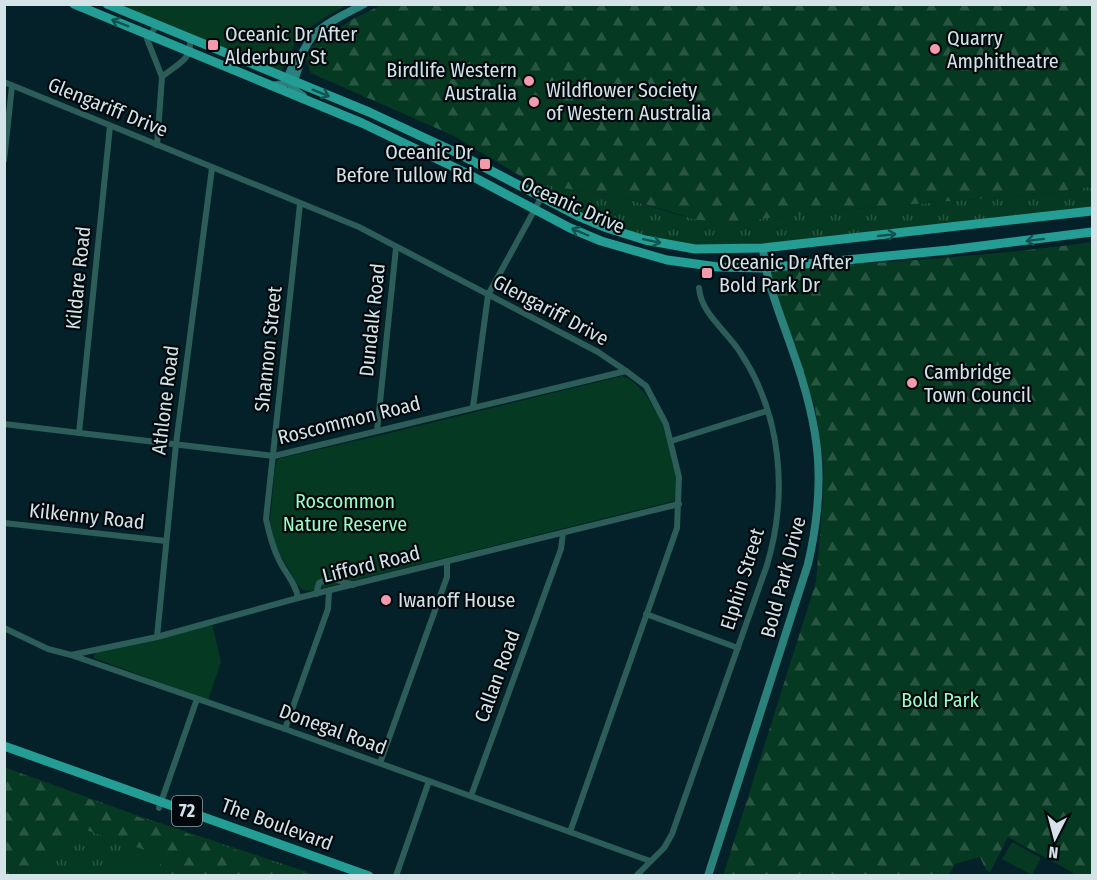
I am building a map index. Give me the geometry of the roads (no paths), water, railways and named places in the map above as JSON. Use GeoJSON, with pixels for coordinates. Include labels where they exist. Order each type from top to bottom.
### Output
{"type":"FeatureCollection","features":[{"type":"Feature","properties":{"kind":"main road","name":"Oceanic Drive"},"geometry":{"type":"LineString","coordinates":[[74,4],[398,140],[534,210],[601,241],[650,256],[718,267],[764,268],[1023,242],[1092,232]]}},
{"type":"Feature","properties":{"kind":"main road","name":"Oceanic Drive"},"geometry":{"type":"LineString","coordinates":[[107,4],[369,112],[541,198],[607,228],[645,240],[694,249],[763,248],[1092,211]]}},
{"type":"Feature","properties":{"kind":"main road","name":"The Boulevard"},"geometry":{"type":"LineString","coordinates":[[4,746],[351,876]]}},
{"type":"Feature","properties":{"kind":"main road","name":"The Boulevard"},"geometry":{"type":"LineString","coordinates":[[4,752],[369,876]]}},
{"type":"Feature","properties":{"kind":"street"},"geometry":{"type":"LineString","coordinates":[[314,104],[295,91],[289,80],[291,67],[315,33],[364,4]]}},
{"type":"Feature","properties":{"kind":"street"},"geometry":{"type":"LineString","coordinates":[[157,25],[147,39],[162,77],[157,145]]}},
{"type":"Feature","properties":{"kind":"street"},"geometry":{"type":"LineString","coordinates":[[162,77],[188,58],[189,39]]}},
{"type":"Feature","properties":{"kind":"street"},"geometry":{"type":"LineString","coordinates":[[271,86],[284,84],[289,80]]}},
{"type":"Feature","properties":{"kind":"street","name":"Glengariff Drive"},"geometry":{"type":"LineString","coordinates":[[4,82],[359,227],[598,352],[646,386],[666,424],[679,477],[677,528],[570,831]]}},
{"type":"Feature","properties":{"kind":"street"},"geometry":{"type":"LineString","coordinates":[[4,160],[12,86]]}},
{"type":"Feature","properties":{"kind":"street","name":"Kildare Road"},"geometry":{"type":"LineString","coordinates":[[79,433],[110,126]]}},
{"type":"Feature","properties":{"kind":"street","name":"Athlone Road"},"geometry":{"type":"LineString","coordinates":[[157,637],[176,444],[212,168]]}},
{"type":"Feature","properties":{"kind":"street"},"geometry":{"type":"LineString","coordinates":[[473,407],[488,295],[541,198]]}},
{"type":"Feature","properties":{"kind":"street","name":"Shannon Street"},"geometry":{"type":"LineString","coordinates":[[298,598],[297,588],[279,561],[270,541],[266,519],[300,204]]}},
{"type":"Feature","properties":{"kind":"street","name":"Dundalk Road"},"geometry":{"type":"LineString","coordinates":[[377,431],[396,248]]}},
{"type":"Feature","properties":{"kind":"street","name":"Bold Park Drive"},"geometry":{"type":"LineString","coordinates":[[708,876],[808,564],[820,497],[819,459],[812,412],[764,268],[763,248]]}},
{"type":"Feature","properties":{"kind":"street","name":"Elphin Street"},"geometry":{"type":"LineString","coordinates":[[636,876],[664,848],[672,834],[767,565],[777,515],[778,461],[767,411],[747,364],[730,338],[702,304],[699,288]]}},
{"type":"Feature","properties":{"kind":"street","name":"Roscommon Road"},"geometry":{"type":"LineString","coordinates":[[4,424],[274,456],[626,371]]}},
{"type":"Feature","properties":{"kind":"street"},"geometry":{"type":"LineString","coordinates":[[671,441],[767,411]]}},
{"type":"Feature","properties":{"kind":"street","name":"Lifford Road"},"geometry":{"type":"LineString","coordinates":[[71,655],[157,637],[298,598],[679,504]]}},
{"type":"Feature","properties":{"kind":"street","name":"Kilkenny Road"},"geometry":{"type":"LineString","coordinates":[[4,523],[166,541]]}},
{"type":"Feature","properties":{"kind":"street","name":"Callan Road"},"geometry":{"type":"LineString","coordinates":[[471,795],[561,549],[563,533]]}},
{"type":"Feature","properties":{"kind":"street"},"geometry":{"type":"LineString","coordinates":[[380,763],[447,577],[447,561]]}},
{"type":"Feature","properties":{"kind":"street"},"geometry":{"type":"LineString","coordinates":[[316,594],[319,583],[324,580],[340,580],[353,585]]}},
{"type":"Feature","properties":{"kind":"street"},"geometry":{"type":"LineString","coordinates":[[285,729],[328,609],[329,591]]}},
{"type":"Feature","properties":{"kind":"street"},"geometry":{"type":"LineString","coordinates":[[646,614],[738,648]]}},
{"type":"Feature","properties":{"kind":"street","name":"Donegal Road"},"geometry":{"type":"LineString","coordinates":[[4,628],[48,649],[285,729],[650,861]]}},
{"type":"Feature","properties":{"kind":"street"},"geometry":{"type":"LineString","coordinates":[[160,805],[198,699]]}},
{"type":"Feature","properties":{"kind":"street"},"geometry":{"type":"LineString","coordinates":[[396,876],[429,781]]}},
{"type":"Feature","properties":{"kind":"place","name":"Oceanic Dr After Alderbury St"},"geometry":{"type":"Point","coordinates":[213,45]}},
{"type":"Feature","properties":{"kind":"place","name":"Quarry Amphitheatre"},"geometry":{"type":"Point","coordinates":[935,49]}},
{"type":"Feature","properties":{"kind":"place","name":"Birdlife Western Australia"},"geometry":{"type":"Point","coordinates":[529,81]}},
{"type":"Feature","properties":{"kind":"place","name":"Wildflower Society of Western Australia"},"geometry":{"type":"Point","coordinates":[534,102]}},
{"type":"Feature","properties":{"kind":"place","name":"Oceanic Dr Before Tullow Rd"},"geometry":{"type":"Point","coordinates":[485,164]}},
{"type":"Feature","properties":{"kind":"place","name":"Oceanic Dr After Bold Park Dr"},"geometry":{"type":"Point","coordinates":[707,273]}},
{"type":"Feature","properties":{"kind":"place","name":"Cambridge Town Council"},"geometry":{"type":"Point","coordinates":[912,383]}},
{"type":"Feature","properties":{"kind":"place","name":"Iwanoff House"},"geometry":{"type":"Point","coordinates":[386,600]}},
{"type":"Feature","properties":{"kind":"park label","name":"Roscommon Nature Reserve"},"geometry":{"type":"Point","coordinates":[345,512]}},
{"type":"Feature","properties":{"kind":"park label","name":"Bold Park"},"geometry":{"type":"Point","coordinates":[940,700]}}]}
